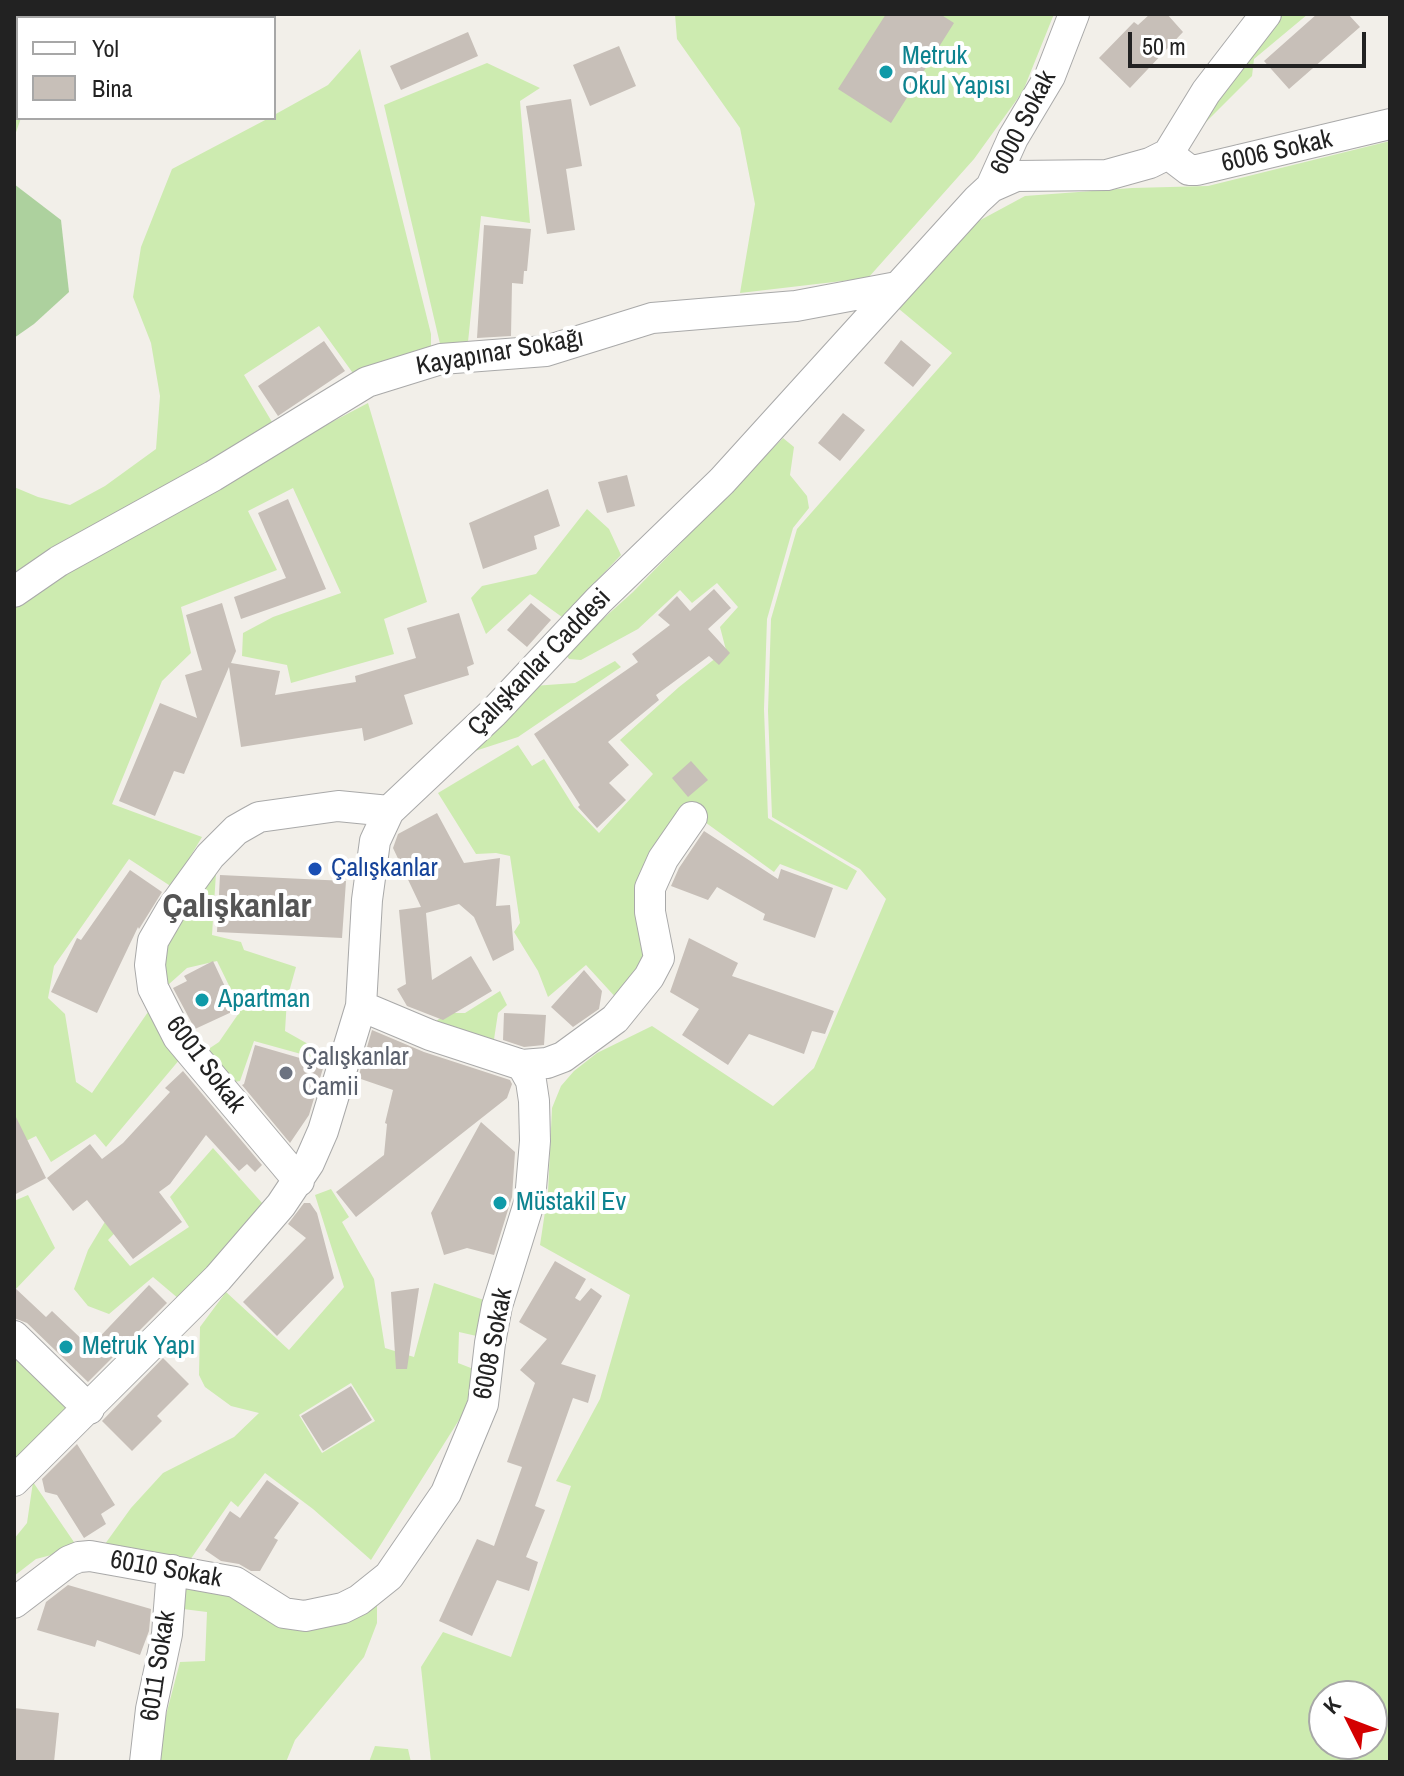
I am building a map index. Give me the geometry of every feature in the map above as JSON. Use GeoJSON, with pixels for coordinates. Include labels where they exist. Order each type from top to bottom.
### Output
{"type":"FeatureCollection","features":[{"type":"Feature","properties":{"kind":"street","name":"6000 Sokak"},"geometry":{"type":"LineString","coordinates":[[991,187],[1013,138],[1050,76],[1074,14]]}},
{"type":"Feature","properties":{"kind":"street"},"geometry":{"type":"LineString","coordinates":[[1168,154],[1206,92],[1266,14]]}},
{"type":"Feature","properties":{"kind":"street","name":"6006 Sokak"},"geometry":{"type":"LineString","coordinates":[[1168,154],[1189,170],[1197,170],[1390,124]]}},
{"type":"Feature","properties":{"kind":"street","name":"Çalışkanlar Caddesi"},"geometry":{"type":"LineString","coordinates":[[14,1481],[218,1278],[299,1181],[323,1131],[361,1006],[367,900],[373,856],[380,826],[389,811],[494,712],[599,600],[722,481],[956,220],[991,187],[1016,176],[1107,175],[1150,163],[1168,154]]}},
{"type":"Feature","properties":{"kind":"street","name":"Kayapınar Sokağı"},"geometry":{"type":"LineString","coordinates":[[14,592],[59,561],[213,476],[367,382],[441,359],[546,351],[652,318],[796,306],[897,287]]}},
{"type":"Feature","properties":{"kind":"street","name":"6001 Sokak"},"geometry":{"type":"LineString","coordinates":[[299,1181],[178,1037],[153,988],[150,965],[153,941],[210,856],[236,830],[259,817],[338,806],[389,811]]}},
{"type":"Feature","properties":{"kind":"street"},"geometry":{"type":"LineString","coordinates":[[361,1006],[430,1035],[522,1065],[547,1063],[563,1057],[594,1037],[636,997],[659,958],[650,912],[650,888],[663,859],[692,817]]}},
{"type":"Feature","properties":{"kind":"street","name":"6008 Sokak"},"geometry":{"type":"LineString","coordinates":[[401,1561],[446,1493],[483,1404],[497,1306],[530,1200],[535,1141],[534,1101],[531,1081],[522,1065]]}},
{"type":"Feature","properties":{"kind":"street"},"geometry":{"type":"LineString","coordinates":[[14,1336],[89,1409]]}},
{"type":"Feature","properties":{"kind":"street","name":"6010 Sokak"},"geometry":{"type":"LineString","coordinates":[[14,1603],[69,1561],[79,1557],[235,1582],[284,1613],[305,1616],[324,1614],[359,1600],[389,1576],[401,1561]]}},
{"type":"Feature","properties":{"kind":"street","name":"6011 Sokak"},"geometry":{"type":"LineString","coordinates":[[145,1762],[151,1709],[167,1634],[172,1570]]}},
{"type":"Feature","properties":{"kind":"green space"},"geometry":{"type":"Polygon","coordinates":[[[14,14],[56,14],[16,16],[16,120],[20,120],[14,138],[14,14]]]}},
{"type":"Feature","properties":{"kind":"green space"},"geometry":{"type":"Polygon","coordinates":[[[675,14],[1054,14],[1023,91],[974,159],[868,278],[740,293],[755,204],[740,128],[677,39],[675,14]]]}},
{"type":"Feature","properties":{"kind":"green space"},"geometry":{"type":"Polygon","coordinates":[[[1281,14],[1308,14],[1254,59],[1252,76],[1196,132],[1214,94],[1281,14]]]}},
{"type":"Feature","properties":{"kind":"green space"},"geometry":{"type":"Polygon","coordinates":[[[360,49],[431,334],[431,357],[355,376],[319,326],[244,375],[272,422],[207,469],[14,575],[14,487],[70,505],[105,486],[156,449],[160,396],[151,343],[133,297],[141,247],[172,169],[265,120],[276,120],[276,114],[328,85],[360,49]]]}},
{"type":"Feature","properties":{"kind":"green space"},"geometry":{"type":"Polygon","coordinates":[[[487,63],[540,88],[520,101],[530,223],[481,216],[468,342],[441,348],[384,105],[487,63]]]}},
{"type":"Feature","properties":{"kind":"green space"},"geometry":{"type":"Polygon","coordinates":[[[1390,141],[1390,1762],[431,1762],[421,1667],[443,1632],[511,1657],[571,1486],[556,1481],[600,1399],[630,1295],[540,1245],[548,1192],[552,1108],[561,1086],[597,1053],[652,1026],[773,1106],[814,1068],[886,899],[860,869],[772,817],[768,711],[771,619],[797,529],[952,353],[899,309],[975,223],[1025,196],[1208,186],[1390,141]]]}},
{"type":"Feature","properties":{"kind":"green space"},"geometry":{"type":"Polygon","coordinates":[[[14,184],[61,220],[69,292],[14,338],[14,184]]]}},
{"type":"Feature","properties":{"kind":"green space"},"geometry":{"type":"Polygon","coordinates":[[[368,403],[427,602],[384,619],[394,654],[291,683],[287,665],[242,656],[243,633],[273,617],[341,593],[293,488],[248,511],[277,570],[181,607],[191,653],[162,681],[112,804],[202,837],[172,887],[129,859],[54,966],[48,998],[65,1014],[76,1082],[92,1093],[148,1012],[180,1059],[106,1147],[95,1134],[51,1162],[36,1136],[14,1147],[14,603],[273,453],[368,403]]]}},
{"type":"Feature","properties":{"kind":"green space"},"geometry":{"type":"Polygon","coordinates":[[[783,438],[794,447],[790,475],[807,496],[809,508],[793,528],[767,619],[764,709],[768,818],[857,871],[847,890],[780,864],[774,872],[691,812],[645,944],[641,969],[619,1001],[586,965],[548,997],[538,971],[514,932],[520,923],[510,856],[476,854],[438,793],[518,745],[532,766],[544,759],[574,807],[599,833],[653,774],[620,740],[726,650],[720,627],[738,607],[717,583],[692,603],[680,590],[638,629],[581,660],[569,659],[565,653],[633,592],[783,438]]]}},
{"type":"Feature","properties":{"kind":"green space"},"geometry":{"type":"Polygon","coordinates":[[[587,509],[609,529],[621,555],[562,617],[530,594],[486,634],[471,598],[482,586],[536,574],[587,509]]]}},
{"type":"Feature","properties":{"kind":"green space"},"geometry":{"type":"Polygon","coordinates":[[[615,661],[621,667],[518,737],[472,752],[533,686],[575,683],[615,661]]]}},
{"type":"Feature","properties":{"kind":"green space"},"geometry":{"type":"Polygon","coordinates":[[[216,873],[212,935],[241,942],[244,950],[296,967],[287,999],[285,1031],[331,1057],[330,1062],[254,1041],[240,1081],[229,1083],[207,1050],[219,1042],[241,1010],[217,961],[187,968],[168,985],[164,978],[164,951],[170,930],[216,873]]]}},
{"type":"Feature","properties":{"kind":"green space"},"geometry":{"type":"Polygon","coordinates":[[[500,991],[507,1005],[498,1013],[493,1046],[430,1025],[448,1013],[465,1013],[500,991]]]}},
{"type":"Feature","properties":{"kind":"green space"},"geometry":{"type":"Polygon","coordinates":[[[213,1148],[263,1204],[179,1299],[153,1277],[109,1314],[88,1306],[74,1289],[88,1250],[118,1200],[131,1216],[108,1240],[130,1266],[189,1227],[170,1197],[213,1148]]]}},
{"type":"Feature","properties":{"kind":"green space"},"geometry":{"type":"Polygon","coordinates":[[[331,1189],[349,1217],[342,1222],[374,1279],[385,1348],[414,1357],[434,1283],[484,1300],[481,1337],[459,1332],[458,1363],[476,1370],[464,1412],[371,1560],[313,1509],[265,1473],[238,1507],[231,1501],[190,1560],[105,1544],[131,1508],[163,1473],[234,1437],[259,1413],[231,1406],[205,1387],[199,1375],[200,1327],[226,1292],[289,1350],[344,1287],[315,1195],[331,1189]],[[351,1383],[299,1415],[322,1453],[375,1421],[351,1383]]]}},
{"type":"Feature","properties":{"kind":"green space"},"geometry":{"type":"Polygon","coordinates":[[[28,1195],[55,1248],[14,1291],[14,1201],[28,1195]]]}},
{"type":"Feature","properties":{"kind":"green space"},"geometry":{"type":"Polygon","coordinates":[[[14,1351],[71,1405],[17,1458],[14,1456],[14,1351]]]}},
{"type":"Feature","properties":{"kind":"green space"},"geometry":{"type":"Polygon","coordinates":[[[33,1482],[78,1548],[36,1559],[14,1576],[14,1539],[27,1523],[33,1482]]]}},
{"type":"Feature","properties":{"kind":"green space"},"geometry":{"type":"Polygon","coordinates":[[[223,1585],[248,1601],[377,1604],[377,1623],[364,1657],[295,1740],[286,1762],[159,1762],[165,1719],[180,1662],[205,1661],[207,1612],[183,1609],[183,1587],[223,1585]]]}},
{"type":"Feature","properties":{"kind":"green space"},"geometry":{"type":"Polygon","coordinates":[[[375,1746],[408,1749],[411,1762],[369,1762],[375,1746]]]}},
{"type":"Feature","properties":{"kind":"building","name":"Metruk Okul Yapısı"},"geometry":{"type":"Polygon","coordinates":[[[886,14],[940,14],[954,23],[891,123],[838,89],[886,14]]]}},
{"type":"Feature","properties":{"kind":"building"},"geometry":{"type":"Polygon","coordinates":[[[1150,14],[1167,14],[1183,32],[1130,88],[1099,58],[1134,22],[1138,25],[1150,14]]]}},
{"type":"Feature","properties":{"kind":"building"},"geometry":{"type":"Polygon","coordinates":[[[1317,14],[1348,14],[1360,27],[1289,89],[1264,61],[1317,14]]]}},
{"type":"Feature","properties":{"kind":"building"},"geometry":{"type":"Polygon","coordinates":[[[468,32],[478,56],[401,90],[390,66],[468,32]]]}},
{"type":"Feature","properties":{"kind":"building"},"geometry":{"type":"Polygon","coordinates":[[[619,46],[636,86],[590,106],[573,65],[619,46]]]}},
{"type":"Feature","properties":{"kind":"building"},"geometry":{"type":"Polygon","coordinates":[[[571,99],[582,166],[566,169],[575,230],[547,234],[526,106],[571,99]]]}},
{"type":"Feature","properties":{"kind":"building"},"geometry":{"type":"Polygon","coordinates":[[[484,225],[531,229],[523,284],[512,283],[511,336],[477,338],[484,225]]]}},
{"type":"Feature","properties":{"kind":"building"},"geometry":{"type":"Polygon","coordinates":[[[901,340],[931,365],[913,387],[884,363],[901,340]]]}},
{"type":"Feature","properties":{"kind":"building"},"geometry":{"type":"Polygon","coordinates":[[[324,341],[345,371],[278,416],[258,386],[324,341]]]}},
{"type":"Feature","properties":{"kind":"building"},"geometry":{"type":"Polygon","coordinates":[[[843,413],[865,430],[840,461],[818,443],[843,413]]]}},
{"type":"Feature","properties":{"kind":"building"},"geometry":{"type":"Polygon","coordinates":[[[627,475],[635,506],[607,513],[598,482],[627,475]]]}},
{"type":"Feature","properties":{"kind":"building"},"geometry":{"type":"Polygon","coordinates":[[[548,489],[560,526],[534,536],[537,549],[483,569],[469,523],[548,489]]]}},
{"type":"Feature","properties":{"kind":"building"},"geometry":{"type":"Polygon","coordinates":[[[288,499],[326,589],[241,619],[234,597],[286,578],[258,513],[288,499]]]}},
{"type":"Feature","properties":{"kind":"building"},"geometry":{"type":"Polygon","coordinates":[[[714,589],[731,608],[708,629],[730,653],[719,665],[709,656],[656,695],[659,700],[608,742],[629,765],[609,783],[626,800],[597,828],[578,807],[580,805],[534,734],[638,662],[632,654],[670,625],[658,615],[677,596],[690,611],[714,589]]]}},
{"type":"Feature","properties":{"kind":"building"},"geometry":{"type":"Polygon","coordinates":[[[222,603],[236,651],[231,663],[280,671],[275,695],[356,682],[355,676],[416,658],[407,628],[459,613],[474,664],[467,667],[469,675],[404,695],[413,724],[388,733],[364,741],[362,728],[241,747],[229,667],[184,774],[174,771],[155,816],[119,801],[160,703],[197,718],[185,675],[202,670],[186,615],[222,603]]]}},
{"type":"Feature","properties":{"kind":"building"},"geometry":{"type":"Polygon","coordinates":[[[531,603],[551,620],[527,647],[507,630],[531,603]]]}},
{"type":"Feature","properties":{"kind":"building"},"geometry":{"type":"Polygon","coordinates":[[[691,761],[708,780],[688,797],[672,778],[691,761]]]}},
{"type":"Feature","properties":{"kind":"building"},"geometry":{"type":"Polygon","coordinates":[[[437,813],[464,863],[500,858],[496,906],[510,905],[514,950],[493,961],[474,917],[459,904],[426,913],[432,980],[471,956],[492,991],[443,1020],[407,1006],[397,989],[406,984],[399,910],[421,907],[393,848],[398,834],[437,813]]]}},
{"type":"Feature","properties":{"kind":"building"},"geometry":{"type":"Polygon","coordinates":[[[704,831],[778,879],[781,869],[833,888],[815,938],[763,920],[765,914],[717,887],[708,900],[671,886],[679,868],[704,831]]]}},
{"type":"Feature","properties":{"kind":"building"},"geometry":{"type":"Polygon","coordinates":[[[130,870],[162,892],[138,927],[97,1013],[51,992],[77,938],[81,940],[130,870]]]}},
{"type":"Feature","properties":{"kind":"building"},"geometry":{"type":"Polygon","coordinates":[[[220,875],[346,881],[342,938],[217,932],[220,875]]]}},
{"type":"Feature","properties":{"kind":"building"},"geometry":{"type":"Polygon","coordinates":[[[689,938],[738,963],[732,976],[834,1011],[825,1034],[812,1031],[804,1054],[749,1034],[728,1065],[682,1035],[699,1009],[670,992],[689,938]]]}},
{"type":"Feature","properties":{"kind":"building","name":"Apartman"},"geometry":{"type":"Polygon","coordinates":[[[213,961],[236,1010],[195,1029],[173,988],[187,981],[184,976],[213,961]]]}},
{"type":"Feature","properties":{"kind":"building"},"geometry":{"type":"Polygon","coordinates":[[[584,970],[602,991],[599,1009],[573,1027],[551,1007],[584,970]]]}},
{"type":"Feature","properties":{"kind":"building"},"geometry":{"type":"Polygon","coordinates":[[[504,1013],[546,1015],[544,1045],[524,1047],[503,1040],[504,1013]]]}},
{"type":"Feature","properties":{"kind":"building"},"geometry":{"type":"Polygon","coordinates":[[[372,1030],[424,1052],[510,1080],[512,1084],[507,1098],[356,1217],[336,1192],[384,1155],[385,1123],[393,1090],[358,1078],[372,1030]]]}},
{"type":"Feature","properties":{"kind":"building","name":"Çalışkanlar Camii"},"geometry":{"type":"Polygon","coordinates":[[[255,1045],[324,1065],[309,1115],[290,1143],[242,1085],[255,1045]]]}},
{"type":"Feature","properties":{"kind":"building"},"geometry":{"type":"Polygon","coordinates":[[[183,1071],[262,1165],[255,1172],[247,1164],[239,1171],[206,1135],[170,1184],[159,1192],[182,1222],[133,1259],[87,1200],[73,1211],[47,1178],[90,1144],[102,1159],[123,1143],[170,1092],[165,1088],[183,1071]]]}},
{"type":"Feature","properties":{"kind":"building"},"geometry":{"type":"Polygon","coordinates":[[[14,1113],[46,1178],[14,1195],[14,1113]]]}},
{"type":"Feature","properties":{"kind":"building"},"geometry":{"type":"Polygon","coordinates":[[[481,1122],[515,1152],[512,1197],[494,1255],[467,1248],[444,1255],[431,1213],[481,1122]]]}},
{"type":"Feature","properties":{"kind":"building"},"geometry":{"type":"Polygon","coordinates":[[[304,1203],[310,1203],[317,1213],[334,1278],[277,1336],[243,1302],[306,1238],[288,1224],[304,1203]]]}},
{"type":"Feature","properties":{"kind":"building"},"geometry":{"type":"Polygon","coordinates":[[[555,1261],[586,1279],[575,1298],[580,1301],[591,1288],[602,1296],[561,1364],[596,1375],[588,1403],[573,1398],[535,1506],[545,1510],[526,1557],[538,1562],[529,1591],[497,1580],[472,1636],[439,1621],[477,1539],[494,1546],[522,1467],[507,1462],[535,1383],[520,1370],[547,1339],[519,1322],[555,1261]]]}},
{"type":"Feature","properties":{"kind":"building"},"geometry":{"type":"Polygon","coordinates":[[[149,1285],[167,1303],[88,1382],[27,1323],[14,1318],[14,1287],[46,1317],[52,1311],[90,1347],[149,1285]]]}},
{"type":"Feature","properties":{"kind":"building"},"geometry":{"type":"Polygon","coordinates":[[[419,1288],[407,1369],[396,1369],[391,1292],[419,1288]]]}},
{"type":"Feature","properties":{"kind":"building"},"geometry":{"type":"Polygon","coordinates":[[[163,1358],[189,1384],[157,1416],[162,1421],[132,1451],[102,1421],[163,1358]]]}},
{"type":"Feature","properties":{"kind":"building"},"geometry":{"type":"Polygon","coordinates":[[[351,1386],[372,1420],[323,1451],[301,1416],[351,1386]]]}},
{"type":"Feature","properties":{"kind":"building"},"geometry":{"type":"Polygon","coordinates":[[[77,1444],[115,1505],[101,1514],[106,1524],[84,1538],[57,1495],[45,1492],[42,1479],[77,1444]]]}},
{"type":"Feature","properties":{"kind":"building"},"geometry":{"type":"Polygon","coordinates":[[[267,1480],[299,1503],[274,1538],[278,1540],[260,1571],[221,1561],[205,1550],[230,1511],[240,1518],[267,1480]]]}},
{"type":"Feature","properties":{"kind":"building"},"geometry":{"type":"Polygon","coordinates":[[[68,1585],[151,1609],[149,1631],[140,1655],[97,1640],[95,1647],[37,1630],[46,1602],[68,1585]]]}},
{"type":"Feature","properties":{"kind":"building"},"geometry":{"type":"Polygon","coordinates":[[[14,1708],[59,1713],[54,1762],[14,1762],[14,1708]]]}},
{"type":"Feature","properties":{"kind":"place","name":"Metruk Okul Yapısı"},"geometry":{"type":"Point","coordinates":[886,72]}},
{"type":"Feature","properties":{"kind":"place","name":"Çalışkanlar"},"geometry":{"type":"Point","coordinates":[315,869]}},
{"type":"Feature","properties":{"kind":"place","name":"Apartman"},"geometry":{"type":"Point","coordinates":[202,1000]}},
{"type":"Feature","properties":{"kind":"place","name":"Çalışkanlar Camii"},"geometry":{"type":"Point","coordinates":[286,1073]}},
{"type":"Feature","properties":{"kind":"place","name":"Müstakil Ev"},"geometry":{"type":"Point","coordinates":[500,1203]}},
{"type":"Feature","properties":{"kind":"place","name":"Metruk Yapı"},"geometry":{"type":"Point","coordinates":[66,1347]}},
{"type":"Feature","properties":{"kind":"district","name":"Çalışkanlar"},"geometry":{"type":"Point","coordinates":[237,908]}}]}
